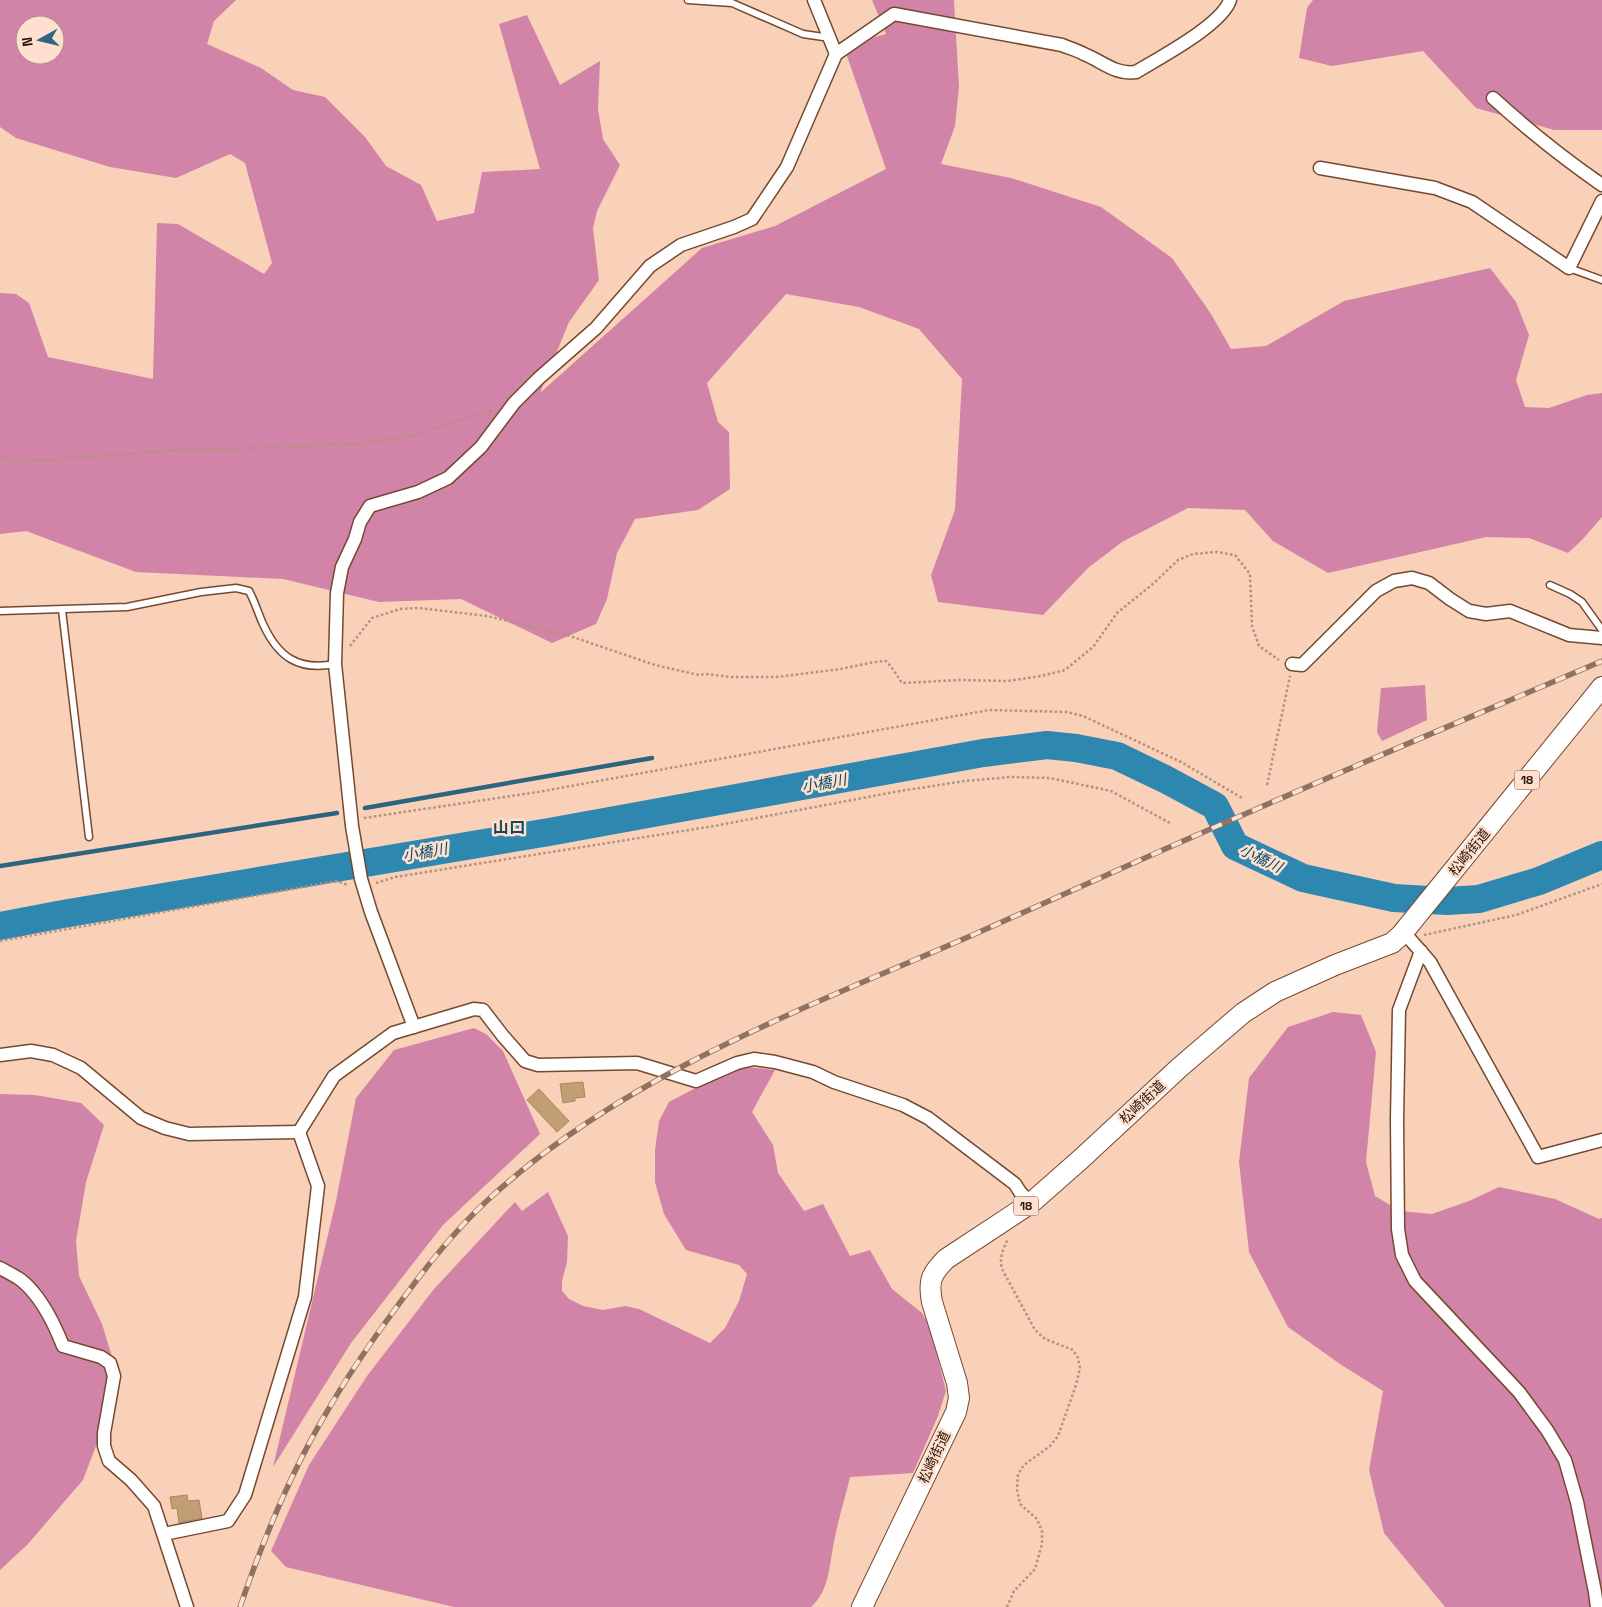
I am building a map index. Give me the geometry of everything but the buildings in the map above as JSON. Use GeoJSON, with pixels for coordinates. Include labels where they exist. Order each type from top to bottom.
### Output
{"type":"FeatureCollection","features":[{"type":"Feature","properties":{"kind":"main road","name":"松崎街道"},"geometry":{"type":"LineString","coordinates":[[862,1607],[956,1412],[959,1398],[957,1383],[929,1291],[930,1280],[935,1270],[946,1259],[1031,1203],[1082,1159],[1178,1068],[1243,1013],[1275,992],[1392,943],[1406,935],[1452,873],[1602,687]]}},
{"type":"Feature","properties":{"kind":"street"},"geometry":{"type":"LineString","coordinates":[[814,0],[836,54]]}},
{"type":"Feature","properties":{"kind":"street"},"geometry":{"type":"LineString","coordinates":[[414,1027],[371,912],[363,884],[352,823],[335,664],[337,593],[342,567],[355,539],[360,522],[370,506],[418,492],[448,478],[481,446],[514,403],[539,378],[596,328],[650,266],[681,244],[734,227],[752,218],[787,167],[836,54],[894,14],[1062,45],[1126,74],[1136,72],[1186,41],[1226,9],[1230,0]]}},
{"type":"Feature","properties":{"kind":"street"},"geometry":{"type":"LineString","coordinates":[[1493,98],[1525,128],[1563,158],[1602,185]]}},
{"type":"Feature","properties":{"kind":"street"},"geometry":{"type":"LineString","coordinates":[[1320,168],[1435,188],[1463,198],[1472,202],[1569,268],[1602,201]]}},
{"type":"Feature","properties":{"kind":"street"},"geometry":{"type":"LineString","coordinates":[[1292,664],[1302,665],[1376,590],[1394,581],[1412,578],[1429,583],[1469,611],[1486,614],[1510,611],[1568,635],[1602,638]]}},
{"type":"Feature","properties":{"kind":"street"},"geometry":{"type":"LineString","coordinates":[[1406,935],[1430,962],[1538,1157],[1602,1140]]}},
{"type":"Feature","properties":{"kind":"street"},"geometry":{"type":"LineString","coordinates":[[1421,951],[1399,1010],[1398,1229],[1402,1255],[1416,1281],[1519,1392],[1548,1430],[1565,1460],[1577,1502],[1597,1607]]}},
{"type":"Feature","properties":{"kind":"street"},"geometry":{"type":"LineString","coordinates":[[164,1534],[228,1521],[245,1495],[306,1297],[318,1186],[300,1132],[334,1076],[393,1033],[474,1009],[483,1010],[525,1061],[538,1065],[637,1063],[696,1081],[754,1059],[776,1062],[813,1072],[834,1082],[903,1105],[928,1118],[1016,1184],[1020,1192],[1031,1203]]}},
{"type":"Feature","properties":{"kind":"street"},"geometry":{"type":"LineString","coordinates":[[0,1055],[31,1052],[53,1055],[81,1068],[141,1118],[165,1128],[189,1134],[300,1132]]}},
{"type":"Feature","properties":{"kind":"street"},"geometry":{"type":"LineString","coordinates":[[0,1268],[21,1280],[36,1296],[63,1346],[101,1357],[110,1363],[114,1376],[104,1433],[104,1446],[109,1461],[131,1480],[154,1506],[187,1607]]}},
{"type":"Feature","properties":{"kind":"lane"},"geometry":{"type":"LineString","coordinates":[[688,0],[732,3],[803,34],[830,38]]}},
{"type":"Feature","properties":{"kind":"lane"},"geometry":{"type":"LineString","coordinates":[[1569,268],[1602,280]]}},
{"type":"Feature","properties":{"kind":"lane"},"geometry":{"type":"LineString","coordinates":[[1550,585],[1582,602],[1602,630]]}},
{"type":"Feature","properties":{"kind":"lane"},"geometry":{"type":"LineString","coordinates":[[0,611],[127,607],[201,592],[236,588],[249,591],[262,622],[279,651],[300,664],[319,667],[335,664]]}},
{"type":"Feature","properties":{"kind":"lane"},"geometry":{"type":"LineString","coordinates":[[62,610],[89,837]]}},
{"type":"Feature","properties":{"kind":"path"},"geometry":{"type":"LineString","coordinates":[[0,456],[17,462],[178,450],[290,447],[365,442],[410,436],[514,403]]}},
{"type":"Feature","properties":{"kind":"path"},"geometry":{"type":"LineString","coordinates":[[335,664],[372,618],[400,609],[419,608],[487,616],[567,635],[655,665],[699,675],[777,677],[886,661],[902,683],[960,680],[1008,681],[1065,670],[1093,647],[1117,613],[1154,583],[1178,560],[1193,554],[1217,552],[1235,555],[1250,574],[1252,626],[1259,646],[1278,659],[1292,664],[1267,785]]}},
{"type":"Feature","properties":{"kind":"path"},"geometry":{"type":"LineString","coordinates":[[352,823],[538,792],[989,710],[1067,712],[1083,716],[1181,762],[1242,798]]}},
{"type":"Feature","properties":{"kind":"path"},"geometry":{"type":"LineString","coordinates":[[0,941],[337,881],[354,888],[363,884],[395,877],[714,826],[900,791],[965,781],[1010,777],[1050,778],[1111,791],[1170,823]]}},
{"type":"Feature","properties":{"kind":"path"},"geometry":{"type":"LineString","coordinates":[[1406,935],[1419,936],[1516,914],[1602,884]]}},
{"type":"Feature","properties":{"kind":"path"},"geometry":{"type":"LineString","coordinates":[[1007,1607],[1014,1591],[1035,1569],[1042,1544],[1042,1532],[1037,1519],[1020,1504],[1017,1490],[1018,1474],[1024,1465],[1050,1446],[1058,1436],[1080,1368],[1078,1358],[1073,1350],[1045,1339],[1036,1330],[1002,1269],[1001,1256],[1009,1237],[1012,1216]]}},
{"type":"Feature","properties":{"kind":"shaded area"},"geometry":{"type":"Polygon","coordinates":[[[0,0],[236,0],[214,21],[207,44],[261,68],[293,90],[325,97],[365,137],[386,166],[421,185],[437,221],[474,213],[482,172],[540,169],[499,24],[527,15],[560,85],[600,61],[598,109],[603,139],[620,165],[597,211],[593,228],[599,280],[569,322],[540,393],[702,248],[775,226],[886,169],[847,56],[852,43],[886,34],[872,0],[954,0],[959,87],[955,126],[941,164],[1011,178],[1101,207],[1172,258],[1211,314],[1231,349],[1266,346],[1344,301],[1490,268],[1516,302],[1529,335],[1516,380],[1525,407],[1549,408],[1587,395],[1602,393],[1602,517],[1568,553],[1529,538],[1486,537],[1328,573],[1273,541],[1245,510],[1188,508],[1122,542],[1088,568],[1043,615],[938,602],[931,575],[955,510],[962,379],[919,329],[859,307],[786,294],[707,383],[718,422],[729,432],[730,489],[698,510],[635,519],[617,553],[607,599],[596,624],[552,643],[461,599],[379,602],[283,579],[136,572],[26,531],[0,534],[0,293],[16,294],[29,303],[48,357],[153,379],[157,223],[178,224],[264,274],[272,263],[245,163],[230,154],[176,178],[110,167],[16,138],[0,127],[0,0]]]}},
{"type":"Feature","properties":{"kind":"shaded area"},"geometry":{"type":"Polygon","coordinates":[[[1313,0],[1602,0],[1602,130],[1554,130],[1476,108],[1423,51],[1332,66],[1299,58],[1307,8],[1313,0]]]}},
{"type":"Feature","properties":{"kind":"shaded area"},"geometry":{"type":"Polygon","coordinates":[[[1425,685],[1427,720],[1382,741],[1377,732],[1381,688],[1425,685]]]}},
{"type":"Feature","properties":{"kind":"shaded area"},"geometry":{"type":"Polygon","coordinates":[[[1333,1012],[1361,1015],[1376,1052],[1366,1162],[1375,1196],[1400,1211],[1432,1214],[1469,1201],[1499,1187],[1555,1199],[1599,1219],[1602,1218],[1602,1607],[1445,1607],[1384,1533],[1369,1470],[1383,1391],[1340,1364],[1288,1327],[1249,1252],[1239,1162],[1249,1078],[1288,1027],[1333,1012]]]}},
{"type":"Feature","properties":{"kind":"shaded area"},"geometry":{"type":"Polygon","coordinates":[[[474,1028],[486,1034],[503,1051],[540,1134],[443,1225],[351,1343],[273,1467],[336,1201],[356,1098],[394,1050],[474,1028]]]}},
{"type":"Feature","properties":{"kind":"shaded area"},"geometry":{"type":"Polygon","coordinates":[[[746,1067],[775,1070],[752,1112],[773,1145],[778,1173],[804,1211],[823,1204],[850,1256],[870,1250],[892,1289],[922,1313],[930,1327],[946,1391],[938,1416],[913,1473],[850,1477],[828,1577],[822,1593],[811,1607],[454,1607],[286,1567],[271,1551],[309,1465],[367,1376],[434,1289],[515,1202],[522,1211],[548,1192],[568,1236],[567,1262],[562,1281],[562,1291],[569,1299],[583,1306],[603,1310],[625,1306],[639,1309],[710,1343],[725,1328],[739,1301],[747,1274],[739,1265],[686,1250],[664,1214],[655,1182],[655,1150],[659,1121],[669,1102],[724,1073],[746,1067]]]}},
{"type":"Feature","properties":{"kind":"shaded area"},"geometry":{"type":"Polygon","coordinates":[[[0,1094],[35,1095],[81,1103],[104,1125],[86,1182],[76,1241],[79,1276],[102,1324],[120,1383],[83,1480],[27,1545],[0,1570],[0,1094]]]}},
{"type":"Feature","properties":{"kind":"waterway","name":"小橋川"},"geometry":{"type":"LineString","coordinates":[[0,926],[549,832],[983,753],[1047,745],[1076,748],[1117,756],[1165,779],[1215,806],[1235,846],[1303,878],[1394,898],[1447,901],[1479,899],[1539,881],[1602,855]]}},
{"type":"Feature","properties":{"kind":"waterway"},"geometry":{"type":"LineString","coordinates":[[365,808],[652,758]]}},
{"type":"Feature","properties":{"kind":"waterway"},"geometry":{"type":"LineString","coordinates":[[0,866],[337,813]]}},
{"type":"Feature","properties":{"kind":"railway"},"geometry":{"type":"LineString","coordinates":[[240,1607],[268,1531],[290,1481],[315,1433],[355,1366],[409,1290],[462,1226],[491,1197],[544,1153],[601,1114],[721,1046],[848,988],[1296,792],[1602,661]]}},
{"type":"Feature","properties":{"kind":"district","name":"山口"},"geometry":{"type":"Point","coordinates":[509,827]}}]}
